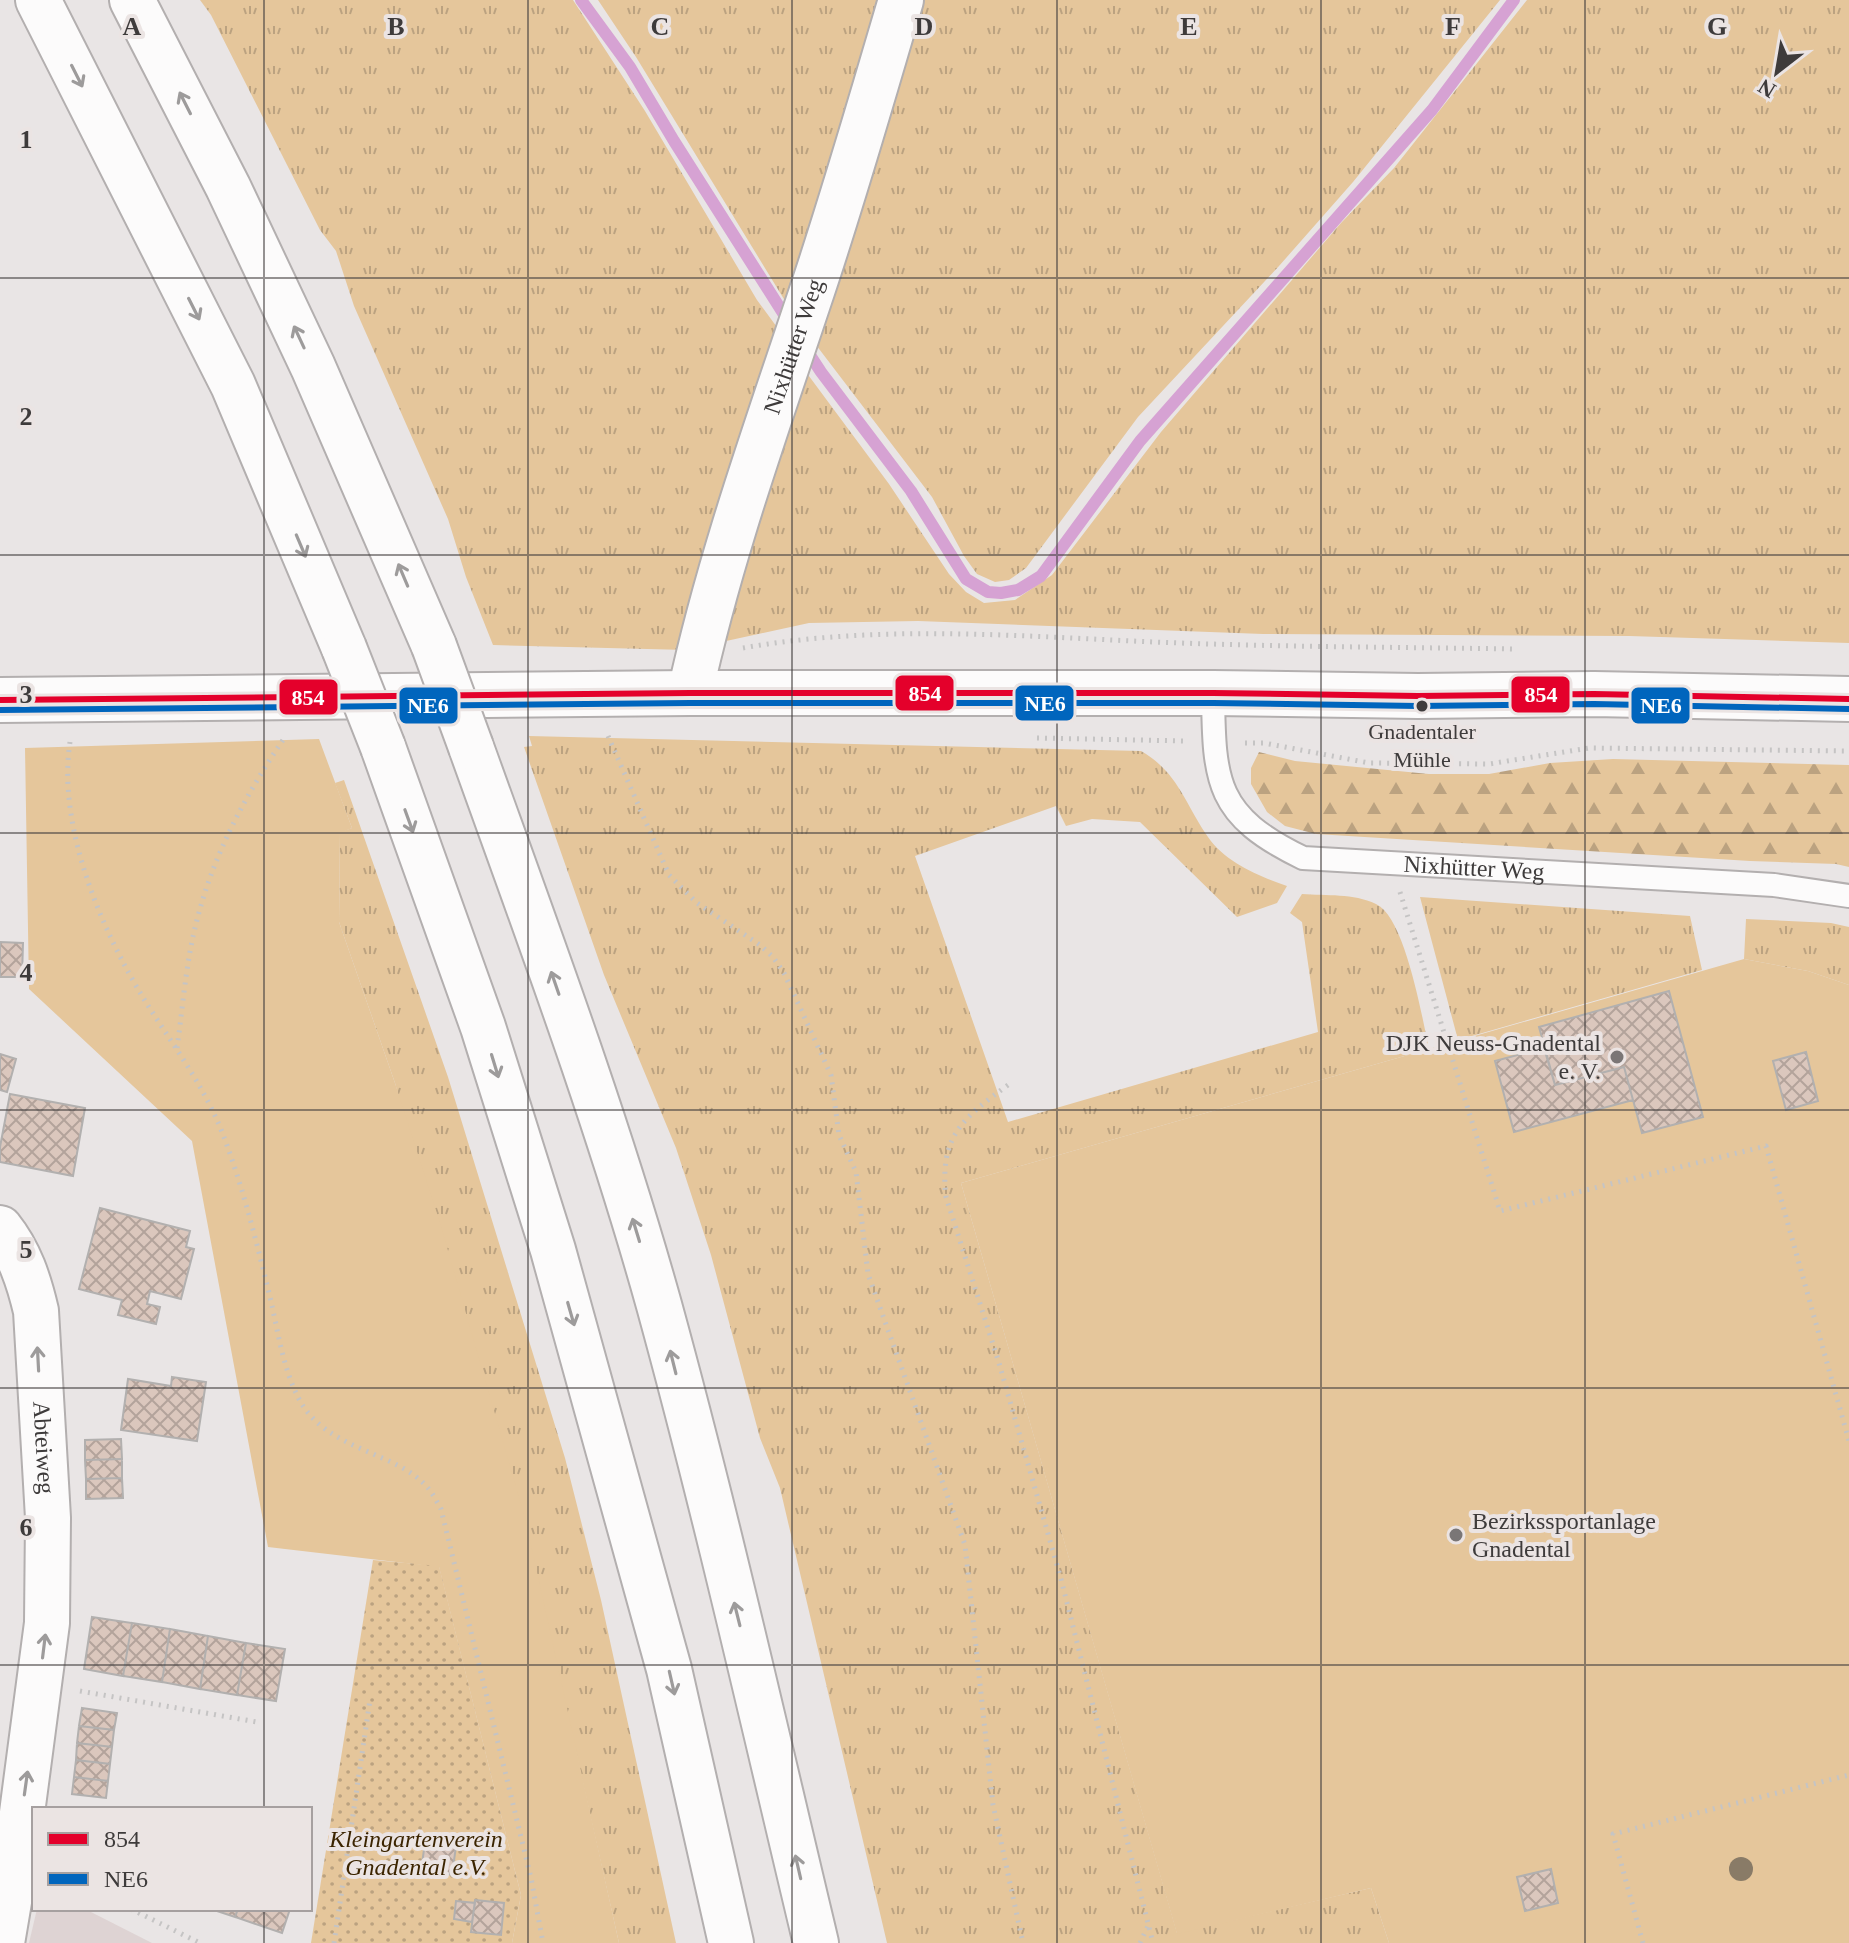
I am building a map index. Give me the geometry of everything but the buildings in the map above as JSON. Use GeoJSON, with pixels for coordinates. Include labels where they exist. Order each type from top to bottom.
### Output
{"type":"FeatureCollection","features":[{"type":"Feature","properties":{"kind":"main road"},"geometry":{"type":"LineString","coordinates":[[132,0],[228,187],[306,353],[434,646],[471,747],[611,1145],[659,1305],[742,1632],[816,1943]]}},
{"type":"Feature","properties":{"kind":"main road","name":"Nixhütter Weg"},"geometry":{"type":"LineString","coordinates":[[690,693],[710,606],[810,299],[901,0]]}},
{"type":"Feature","properties":{"kind":"main road"},"geometry":{"type":"LineString","coordinates":[[40,3],[233,385],[383,747],[483,1027],[553,1250],[665,1654],[731,1943]]}},
{"type":"Feature","properties":{"kind":"main road"},"geometry":{"type":"LineString","coordinates":[[0,700],[690,693],[1594,694],[1849,699]]}},
{"type":"Feature","properties":{"kind":"main road","name":"Abteiweg"},"geometry":{"type":"LineString","coordinates":[[0,1228],[9,1239],[29,1280],[36,1311],[48,1533],[47,1623],[25,1707],[2,1943]]}},
{"type":"Feature","properties":{"kind":"lane","name":"Nixhütter Weg"},"geometry":{"type":"LineString","coordinates":[[1213,693],[1216,770],[1229,800],[1247,824],[1272,843],[1303,858],[1774,885],[1849,896]]}},
{"type":"Feature","properties":{"kind":"path"},"geometry":{"type":"LineString","coordinates":[[177,1049],[196,921],[218,854],[252,785],[291,728]]}},
{"type":"Feature","properties":{"kind":"path"},"geometry":{"type":"LineString","coordinates":[[619,729],[604,729],[669,875],[697,903],[773,957],[784,973],[831,1075],[839,1135],[856,1172],[868,1274],[965,1545],[993,1805],[1023,1943]]}},
{"type":"Feature","properties":{"kind":"path"},"geometry":{"type":"LineString","coordinates":[[71,733],[66,779],[74,827],[92,891],[113,943],[145,1001],[203,1091],[224,1138],[253,1224],[288,1374],[301,1403],[320,1425],[343,1441],[408,1472],[428,1487],[441,1509],[528,1863],[543,1943]]}},
{"type":"Feature","properties":{"kind":"path"},"geometry":{"type":"LineString","coordinates":[[1030,738],[1264,743],[1369,763],[1489,764],[1589,748],[1849,751]]}},
{"type":"Feature","properties":{"kind":"path"},"geometry":{"type":"LineString","coordinates":[[1392,864],[1500,1211],[1766,1146],[1849,1441]]}},
{"type":"Feature","properties":{"kind":"path"},"geometry":{"type":"LineString","coordinates":[[1008,1085],[960,1124],[943,1171],[946,1197],[999,1363],[1061,1579],[1153,1943]]}},
{"type":"Feature","properties":{"kind":"path"},"geometry":{"type":"LineString","coordinates":[[334,1943],[370,1700]]}},
{"type":"Feature","properties":{"kind":"path"},"geometry":{"type":"LineString","coordinates":[[25,1707],[257,1722]]}},
{"type":"Feature","properties":{"kind":"path"},"geometry":{"type":"LineString","coordinates":[[1643,1943],[1613,1834],[1849,1775]]}},
{"type":"Feature","properties":{"kind":"path"},"geometry":{"type":"LineString","coordinates":[[135,1911],[200,1943]]}},
{"type":"Feature","properties":{"kind":"path"},"geometry":{"type":"LineString","coordinates":[[1140,1943],[1148,1926]]}},
{"type":"Feature","properties":{"kind":"shaded area"},"geometry":{"type":"Polygon","coordinates":[[[37,1911],[89,1911],[152,1943],[29,1943],[37,1911]]]}},
{"type":"Feature","properties":{"kind":"green space"},"geometry":{"type":"Polygon","coordinates":[[[200,0],[573,0],[645,111],[757,300],[782,334],[687,650],[493,645],[466,577],[448,519],[354,306],[336,251],[320,230],[211,15],[200,0]]]}},
{"type":"Feature","properties":{"kind":"green space"},"geometry":{"type":"Polygon","coordinates":[[[598,0],[888,0],[790,309],[636,57],[598,0]]]}},
{"type":"Feature","properties":{"kind":"green space"},"geometry":{"type":"Polygon","coordinates":[[[911,0],[1500,0],[1353,182],[1138,417],[1026,568],[1009,580],[995,582],[977,574],[932,497],[813,341],[830,307],[911,0]]]}},
{"type":"Feature","properties":{"kind":"green space"},"geometry":{"type":"Polygon","coordinates":[[[1527,0],[1849,0],[1849,643],[1629,636],[1263,634],[918,621],[809,623],[717,643],[797,378],[806,380],[803,368],[889,484],[949,574],[966,592],[984,603],[1015,600],[1052,575],[1161,432],[1341,223],[1394,168],[1527,0]]]}},
{"type":"Feature","properties":{"kind":"green space"},"geometry":{"type":"Polygon","coordinates":[[[529,736],[1141,751],[1154,759],[1180,790],[1215,846],[1244,868],[1287,886],[1277,903],[1237,917],[1140,822],[1092,819],[1066,826],[1056,806],[915,856],[1008,1122],[1318,1032],[1302,922],[1290,913],[1302,894],[1358,898],[1376,904],[1386,913],[1396,928],[1411,969],[1429,1049],[961,1183],[1177,1933],[1371,1888],[1389,1943],[887,1943],[780,1488],[760,1438],[711,1255],[676,1148],[604,975],[524,747],[532,746],[529,736]]]}},
{"type":"Feature","properties":{"kind":"green space"},"geometry":{"type":"Polygon","coordinates":[[[319,739],[352,828],[340,833],[339,922],[440,1223],[525,1518],[619,1943],[512,1943],[521,1895],[439,1567],[268,1547],[192,1141],[29,989],[25,748],[319,739]]]}},
{"type":"Feature","properties":{"kind":"green space"},"geometry":{"type":"Polygon","coordinates":[[[1259,752],[1295,761],[1429,774],[1489,774],[1550,763],[1613,759],[1849,765],[1849,867],[1316,834],[1285,826],[1267,812],[1251,784],[1251,768],[1259,752]]]}},
{"type":"Feature","properties":{"kind":"green space"},"geometry":{"type":"Polygon","coordinates":[[[344,780],[448,1077],[565,1458],[601,1600],[676,1943],[619,1943],[572,1734],[395,1083],[339,922],[340,832],[352,828],[335,783],[344,780]]]}},
{"type":"Feature","properties":{"kind":"green space"},"geometry":{"type":"Polygon","coordinates":[[[1420,897],[1690,916],[1702,970],[1458,1040],[1420,897]]]}},
{"type":"Feature","properties":{"kind":"green space"},"geometry":{"type":"Polygon","coordinates":[[[1746,919],[1831,923],[1849,927],[1849,985],[1808,971],[1744,959],[1746,919]]]}},
{"type":"Feature","properties":{"kind":"green space","name":"Bezirkssportanlage Gnadental"},"geometry":{"type":"Polygon","coordinates":[[[1744,959],[1808,971],[1849,985],[1849,1943],[1389,1943],[1371,1888],[1177,1934],[961,1183],[1744,959]]]}},
{"type":"Feature","properties":{"kind":"green space","name":"Kleingartenverein Gnadental e.V."},"geometry":{"type":"Polygon","coordinates":[[[373,1560],[439,1566],[521,1895],[512,1943],[311,1943],[373,1560]]]}},
{"type":"Feature","properties":{"kind":"waterway"},"geometry":{"type":"LineString","coordinates":[[581,0],[630,67],[790,324]]}},
{"type":"Feature","properties":{"kind":"waterway"},"geometry":{"type":"LineString","coordinates":[[804,346],[911,491],[966,579],[988,592],[1018,590],[1041,576],[1140,441],[1432,110],[1514,0]]}},
{"type":"Feature","properties":{"kind":"transit line","name":"854"},"geometry":{"type":"LineString","coordinates":[[0,700],[690,693],[1594,694],[1849,699]]}},
{"type":"Feature","properties":{"kind":"transit line","name":"NE6"},"geometry":{"type":"LineString","coordinates":[[0,710],[690,703],[1594,704],[1849,709]]}},
{"type":"Feature","properties":{"kind":"place","name":"Gnadentaler Mühle"},"geometry":{"type":"Point","coordinates":[1422,706]}},
{"type":"Feature","properties":{"kind":"place","name":"DJK Neuss-Gnadental e. V."},"geometry":{"type":"Point","coordinates":[1617,1057]}},
{"type":"Feature","properties":{"kind":"place","name":"Bezirkssportanlage Gnadental"},"geometry":{"type":"Point","coordinates":[1456,1535]}}]}
